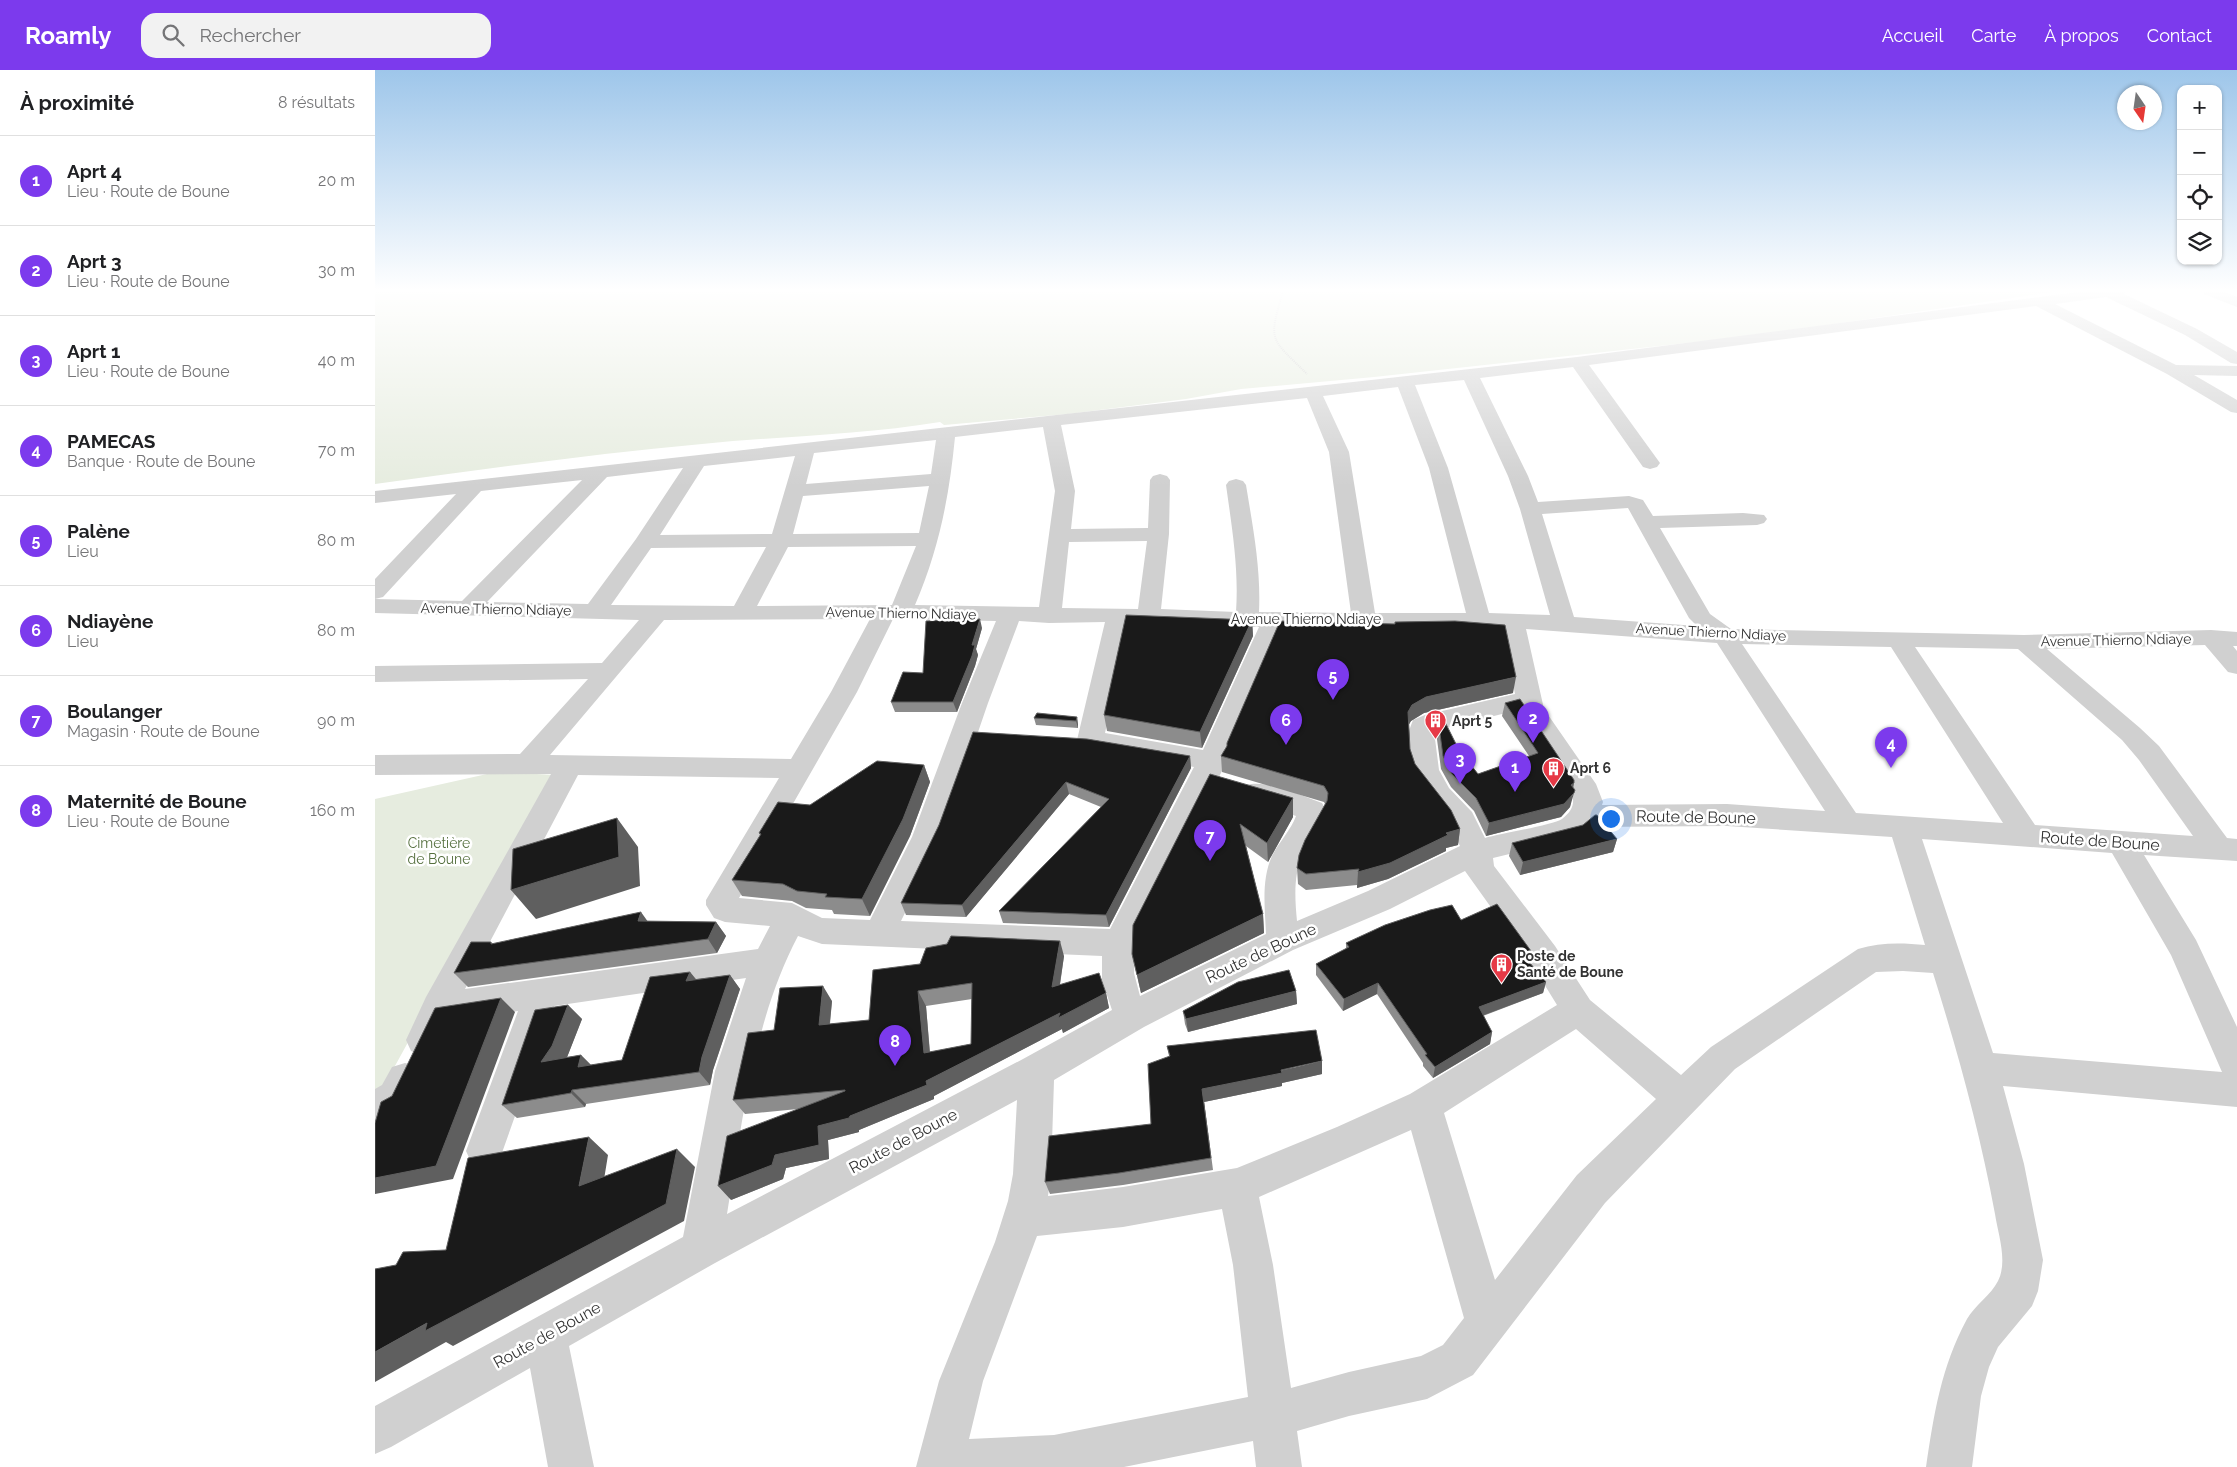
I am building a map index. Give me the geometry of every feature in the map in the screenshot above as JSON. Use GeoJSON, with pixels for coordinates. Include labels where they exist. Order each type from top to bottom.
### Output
{"type":"FeatureCollection","features":[{"type":"Feature","properties":{"kind":"street"},"geometry":{"type":"LineString","coordinates":[[375,497],[1051,423],[1622,356]]}},
{"type":"Feature","properties":{"kind":"street"},"geometry":{"type":"LineString","coordinates":[[2146,356],[2237,408]]}},
{"type":"Feature","properties":{"kind":"street"},"geometry":{"type":"LineString","coordinates":[[1577,362],[1600,391],[1650,463]]}},
{"type":"Feature","properties":{"kind":"street"},"geometry":{"type":"LineString","coordinates":[[2173,370],[2237,371]]}},
{"type":"Feature","properties":{"kind":"street"},"geometry":{"type":"LineString","coordinates":[[1470,375],[1518,476],[1530,509],[1564,623]]}},
{"type":"Feature","properties":{"kind":"street"},"geometry":{"type":"LineString","coordinates":[[1404,381],[1418,410],[1443,482],[1479,620]]}},
{"type":"Feature","properties":{"kind":"street"},"geometry":{"type":"LineString","coordinates":[[1313,392],[1339,452],[1364,619]]}},
{"type":"Feature","properties":{"kind":"street"},"geometry":{"type":"LineString","coordinates":[[1049,616],[1065,491],[1051,423]]}},
{"type":"Feature","properties":{"kind":"street"},"geometry":{"type":"LineString","coordinates":[[946,434],[941,479],[929,539],[918,573],[844,692],[722,900],[722,905],[725,909],[792,916],[807,926],[822,931],[1119,943]]}},
{"type":"Feature","properties":{"kind":"street"},"geometry":{"type":"LineString","coordinates":[[742,612],[781,539],[806,449]]}},
{"type":"Feature","properties":{"kind":"street"},"geometry":{"type":"LineString","coordinates":[[594,612],[645,542],[697,461]]}},
{"type":"Feature","properties":{"kind":"street"},"geometry":{"type":"LineString","coordinates":[[467,608],[602,471]]}},
{"type":"Feature","properties":{"kind":"street"},"geometry":{"type":"LineString","coordinates":[[795,491],[941,479]]}},
{"type":"Feature","properties":{"kind":"street"},"geometry":{"type":"LineString","coordinates":[[1149,616],[1158,534],[1160,480]]}},
{"type":"Feature","properties":{"kind":"street"},"geometry":{"type":"LineString","coordinates":[[1132,1016],[1120,991],[1116,972],[1119,943],[1209,770],[1256,667],[1260,620],[1249,583],[1246,548],[1236,485]]}},
{"type":"Feature","properties":{"kind":"street"},"geometry":{"type":"LineString","coordinates":[[375,592],[475,486]]}},
{"type":"Feature","properties":{"kind":"street"},"geometry":{"type":"LineString","coordinates":[[1530,509],[1629,502],[1636,504],[1701,618],[1725,636],[1848,824]]}},
{"type":"Feature","properties":{"kind":"street"},"geometry":{"type":"LineString","coordinates":[[1646,522],[1687,522],[1711,518],[1757,519]]}},
{"type":"Feature","properties":{"kind":"street"},"geometry":{"type":"LineString","coordinates":[[1060,536],[1158,534]]}},
{"type":"Feature","properties":{"kind":"street"},"geometry":{"type":"LineString","coordinates":[[645,542],[781,539],[929,539]]}},
{"type":"Feature","properties":{"kind":"street","name":"Avenue Thierno Ndiaye"},"geometry":{"type":"LineString","coordinates":[[375,606],[657,613],[893,612],[1049,616],[1149,616],[1260,620],[1479,620],[1564,623],[1725,636],[2024,642],[2211,637],[2237,639]]}},
{"type":"Feature","properties":{"kind":"street"},"geometry":{"type":"LineString","coordinates":[[527,764],[657,613]]}},
{"type":"Feature","properties":{"kind":"street"},"geometry":{"type":"LineString","coordinates":[[880,932],[927,837],[975,703],[1010,615]]}},
{"type":"Feature","properties":{"kind":"street"},"geometry":{"type":"LineString","coordinates":[[1090,740],[1118,616]]}},
{"type":"Feature","properties":{"kind":"street"},"geometry":{"type":"LineString","coordinates":[[1512,621],[1531,710],[1586,791],[1589,802],[1583,816]]}},
{"type":"Feature","properties":{"kind":"street"},"geometry":{"type":"LineString","coordinates":[[2211,637],[2237,666]]}},
{"type":"Feature","properties":{"kind":"street"},"geometry":{"type":"LineString","coordinates":[[1897,638],[2027,836]]}},
{"type":"Feature","properties":{"kind":"street"},"geometry":{"type":"LineString","coordinates":[[2024,642],[2081,690],[2149,753],[2228,849]]}},
{"type":"Feature","properties":{"kind":"street"},"geometry":{"type":"LineString","coordinates":[[375,674],[609,671]]}},
{"type":"Feature","properties":{"kind":"street"},"geometry":{"type":"LineString","coordinates":[[1529,699],[1426,724],[1420,730],[1425,770],[1439,795],[1462,820],[1477,851],[1479,868],[1544,956],[1578,1010],[1681,1099]]}},
{"type":"Feature","properties":{"kind":"street"},"geometry":{"type":"LineString","coordinates":[[966,732],[995,734]]}},
{"type":"Feature","properties":{"kind":"street"},"geometry":{"type":"LineString","coordinates":[[1061,738],[1090,740],[1209,770],[1256,792],[1311,810],[1305,828],[1285,861],[1280,892],[1282,941]]}},
{"type":"Feature","properties":{"kind":"street"},"geometry":{"type":"LineString","coordinates":[[375,765],[527,764],[799,769]]}},
{"type":"Feature","properties":{"kind":"street"},"geometry":{"type":"LineString","coordinates":[[375,1108],[395,1097],[403,1084],[438,1007],[569,766]]}},
{"type":"Feature","properties":{"kind":"street","name":"Route de Boune"},"geometry":{"type":"LineString","coordinates":[[375,1431],[701,1250],[1036,1071],[1132,1016],[1282,941],[1379,900],[1477,851],[1569,829],[1583,816],[1727,815],[2228,849]]}},
{"type":"Feature","properties":{"kind":"street"},"geometry":{"type":"LineString","coordinates":[[1903,827],[1980,1068],[2005,1164],[2023,1260],[2017,1291],[1983,1332],[1968,1364],[1959,1396],[1949,1467]]}},
{"type":"Feature","properties":{"kind":"street"},"geometry":{"type":"LineString","coordinates":[[2121,842],[2185,950],[2237,1065]]}},
{"type":"Feature","properties":{"kind":"street"},"geometry":{"type":"LineString","coordinates":[[701,1250],[733,1071],[767,962],[792,916]]}},
{"type":"Feature","properties":{"kind":"street"},"geometry":{"type":"LineString","coordinates":[[1036,1071],[1032,1174],[1024,1218],[961,1381],[939,1465],[1054,1458],[1273,1415],[1349,1394],[1427,1377],[1458,1360],[1591,1189],[1723,1058],[1870,959],[1903,957],[1945,960]]}},
{"type":"Feature","properties":{"kind":"street"},"geometry":{"type":"LineString","coordinates":[[438,1007],[767,962]]}},
{"type":"Feature","properties":{"kind":"street"},"geometry":{"type":"LineString","coordinates":[[485,1151],[541,994]]}},
{"type":"Feature","properties":{"kind":"street"},"geometry":{"type":"LineString","coordinates":[[1024,1218],[1123,1207],[1237,1188],[1350,1140],[1423,1106],[1578,1010]]}},
{"type":"Feature","properties":{"kind":"street"},"geometry":{"type":"LineString","coordinates":[[1980,1068],[2237,1090]]}},
{"type":"Feature","properties":{"kind":"street"},"geometry":{"type":"LineString","coordinates":[[1423,1106],[1487,1324]]}},
{"type":"Feature","properties":{"kind":"street"},"geometry":{"type":"LineString","coordinates":[[1237,1188],[1253,1265],[1279,1467]]}},
{"type":"Feature","properties":{"kind":"street"},"geometry":{"type":"LineString","coordinates":[[545,1336],[571,1467]]}},
{"type":"Feature","properties":{"kind":"path"},"geometry":{"type":"LineString","coordinates":[[1289,356],[1311,378],[1313,392]]}},
{"type":"Feature","properties":{"kind":"green space"},"geometry":{"type":"Polygon","coordinates":[[[375,356],[1565,356],[1241,389],[1186,399],[1068,414],[944,425],[940,422],[881,430],[661,448],[375,484],[375,356]]]}},
{"type":"Feature","properties":{"kind":"green space","name":"Cimetière de Boune"},"geometry":{"type":"Polygon","coordinates":[[[496,772],[555,775],[379,1095],[375,1097],[375,799],[496,772]]]}},
{"type":"Feature","properties":{"kind":"building"},"geometry":{"type":"Polygon","coordinates":[[[1126,615],[1252,620],[1200,732],[1104,715],[1126,615]]]}},
{"type":"Feature","properties":{"kind":"building"},"geometry":{"type":"Polygon","coordinates":[[[980,619],[972,645],[975,645],[972,656],[953,702],[891,702],[903,672],[923,673],[926,621],[980,619]]]}},
{"type":"Feature","properties":{"kind":"building"},"geometry":{"type":"Polygon","coordinates":[[[1280,621],[1395,624],[1395,622],[1455,621],[1505,625],[1516,677],[1426,697],[1412,705],[1408,712],[1410,749],[1415,764],[1451,810],[1460,829],[1446,833],[1448,835],[1390,863],[1358,872],[1359,869],[1306,874],[1297,868],[1299,855],[1305,840],[1327,801],[1328,793],[1324,786],[1221,756],[1280,621]]]}},
{"type":"Feature","properties":{"kind":"building"},"geometry":{"type":"Polygon","coordinates":[[[1520,699],[1574,780],[1574,783],[1571,785],[1575,790],[1564,804],[1489,823],[1476,798],[1452,774],[1443,756],[1438,719],[1443,718],[1459,750],[1478,774],[1538,753],[1505,703],[1520,699]]]}},
{"type":"Feature","properties":{"kind":"building"},"geometry":{"type":"Polygon","coordinates":[[[1037,713],[1077,717],[1076,721],[1034,718],[1037,713]]]}},
{"type":"Feature","properties":{"kind":"building"},"geometry":{"type":"Polygon","coordinates":[[[973,732],[1087,739],[1190,756],[1106,915],[999,911],[1109,799],[1066,782],[962,905],[901,903],[939,825],[973,732]]]}},
{"type":"Feature","properties":{"kind":"building"},"geometry":{"type":"Polygon","coordinates":[[[877,761],[924,765],[903,819],[862,899],[825,897],[827,894],[797,891],[783,884],[732,880],[761,834],[759,833],[778,802],[810,805],[877,761]]]}},
{"type":"Feature","properties":{"kind":"building"},"geometry":{"type":"Polygon","coordinates":[[[1210,774],[1293,798],[1267,843],[1240,824],[1263,914],[1137,975],[1132,954],[1133,925],[1210,774]]]}},
{"type":"Feature","properties":{"kind":"building"},"geometry":{"type":"Polygon","coordinates":[[[1595,815],[1617,839],[1523,862],[1512,843],[1583,825],[1595,815]]]}},
{"type":"Feature","properties":{"kind":"building"},"geometry":{"type":"Polygon","coordinates":[[[617,818],[619,857],[511,890],[513,849],[617,818]]]}},
{"type":"Feature","properties":{"kind":"building"},"geometry":{"type":"Polygon","coordinates":[[[1497,904],[1531,951],[1523,955],[1546,982],[1479,1007],[1492,1032],[1435,1067],[1425,1055],[1427,1054],[1378,983],[1344,999],[1316,964],[1349,947],[1346,943],[1385,925],[1430,910],[1452,905],[1461,920],[1497,904]]]}},
{"type":"Feature","properties":{"kind":"building"},"geometry":{"type":"Polygon","coordinates":[[[641,912],[638,921],[716,922],[708,939],[454,973],[471,942],[491,942],[491,944],[641,912]]]}},
{"type":"Feature","properties":{"kind":"building"},"geometry":{"type":"Polygon","coordinates":[[[951,936],[1060,941],[1052,987],[1099,973],[1106,993],[1058,1018],[1060,1013],[926,1081],[927,1085],[849,1118],[818,1126],[819,1145],[775,1155],[772,1165],[718,1186],[727,1136],[845,1091],[733,1100],[748,1033],[774,1030],[780,988],[823,986],[819,1025],[869,1020],[873,970],[920,964],[926,948],[947,944],[951,936]],[[972,983],[918,991],[924,1053],[971,1044],[972,983]]]}},
{"type":"Feature","properties":{"kind":"building"},"geometry":{"type":"Polygon","coordinates":[[[1289,970],[1296,991],[1186,1019],[1183,1011],[1238,982],[1289,970]]]}},
{"type":"Feature","properties":{"kind":"building"},"geometry":{"type":"Polygon","coordinates":[[[690,972],[686,981],[730,975],[702,1057],[699,1072],[572,1090],[571,1093],[502,1105],[535,1010],[568,1005],[552,1046],[541,1062],[581,1055],[578,1067],[622,1060],[650,977],[690,972]]]}},
{"type":"Feature","properties":{"kind":"building"},"geometry":{"type":"Polygon","coordinates":[[[501,998],[436,1166],[375,1178],[375,1123],[381,1102],[392,1096],[435,1008],[501,998]]]}},
{"type":"Feature","properties":{"kind":"building"},"geometry":{"type":"Polygon","coordinates":[[[1316,1030],[1322,1061],[1281,1070],[1282,1073],[1202,1089],[1211,1158],[1119,1173],[1045,1182],[1049,1136],[1151,1124],[1148,1064],[1170,1056],[1167,1046],[1316,1030]]]}},
{"type":"Feature","properties":{"kind":"building"},"geometry":{"type":"Polygon","coordinates":[[[589,1137],[579,1186],[677,1149],[666,1204],[425,1331],[427,1323],[375,1352],[375,1269],[396,1265],[403,1252],[446,1250],[468,1158],[589,1137]]]}},
{"type":"Feature","properties":{"kind":"place","name":"Palène"},"geometry":{"type":"Point","coordinates":[1333,700]}},
{"type":"Feature","properties":{"kind":"place","name":"Aprt 5"},"geometry":{"type":"Point","coordinates":[1436,740]}},
{"type":"Feature","properties":{"kind":"place","name":"Aprt 3"},"geometry":{"type":"Point","coordinates":[1533,743]}},
{"type":"Feature","properties":{"kind":"place","name":"Ndiayène"},"geometry":{"type":"Point","coordinates":[1286,745]}},
{"type":"Feature","properties":{"kind":"place","name":"PAMECAS"},"geometry":{"type":"Point","coordinates":[1891,768]}},
{"type":"Feature","properties":{"kind":"place","name":"Aprt 1"},"geometry":{"type":"Point","coordinates":[1460,784]}},
{"type":"Feature","properties":{"kind":"place","name":"Aprt 6"},"geometry":{"type":"Point","coordinates":[1554,787]}},
{"type":"Feature","properties":{"kind":"place","name":"Aprt 4"},"geometry":{"type":"Point","coordinates":[1515,792]}},
{"type":"Feature","properties":{"kind":"place","name":"Boulanger"},"geometry":{"type":"Point","coordinates":[1210,861]}},
{"type":"Feature","properties":{"kind":"place","name":"Poste de Santé de Boune"},"geometry":{"type":"Point","coordinates":[1501,983]}},
{"type":"Feature","properties":{"kind":"place","name":"Maternité de Boune"},"geometry":{"type":"Point","coordinates":[895,1066]}}]}
